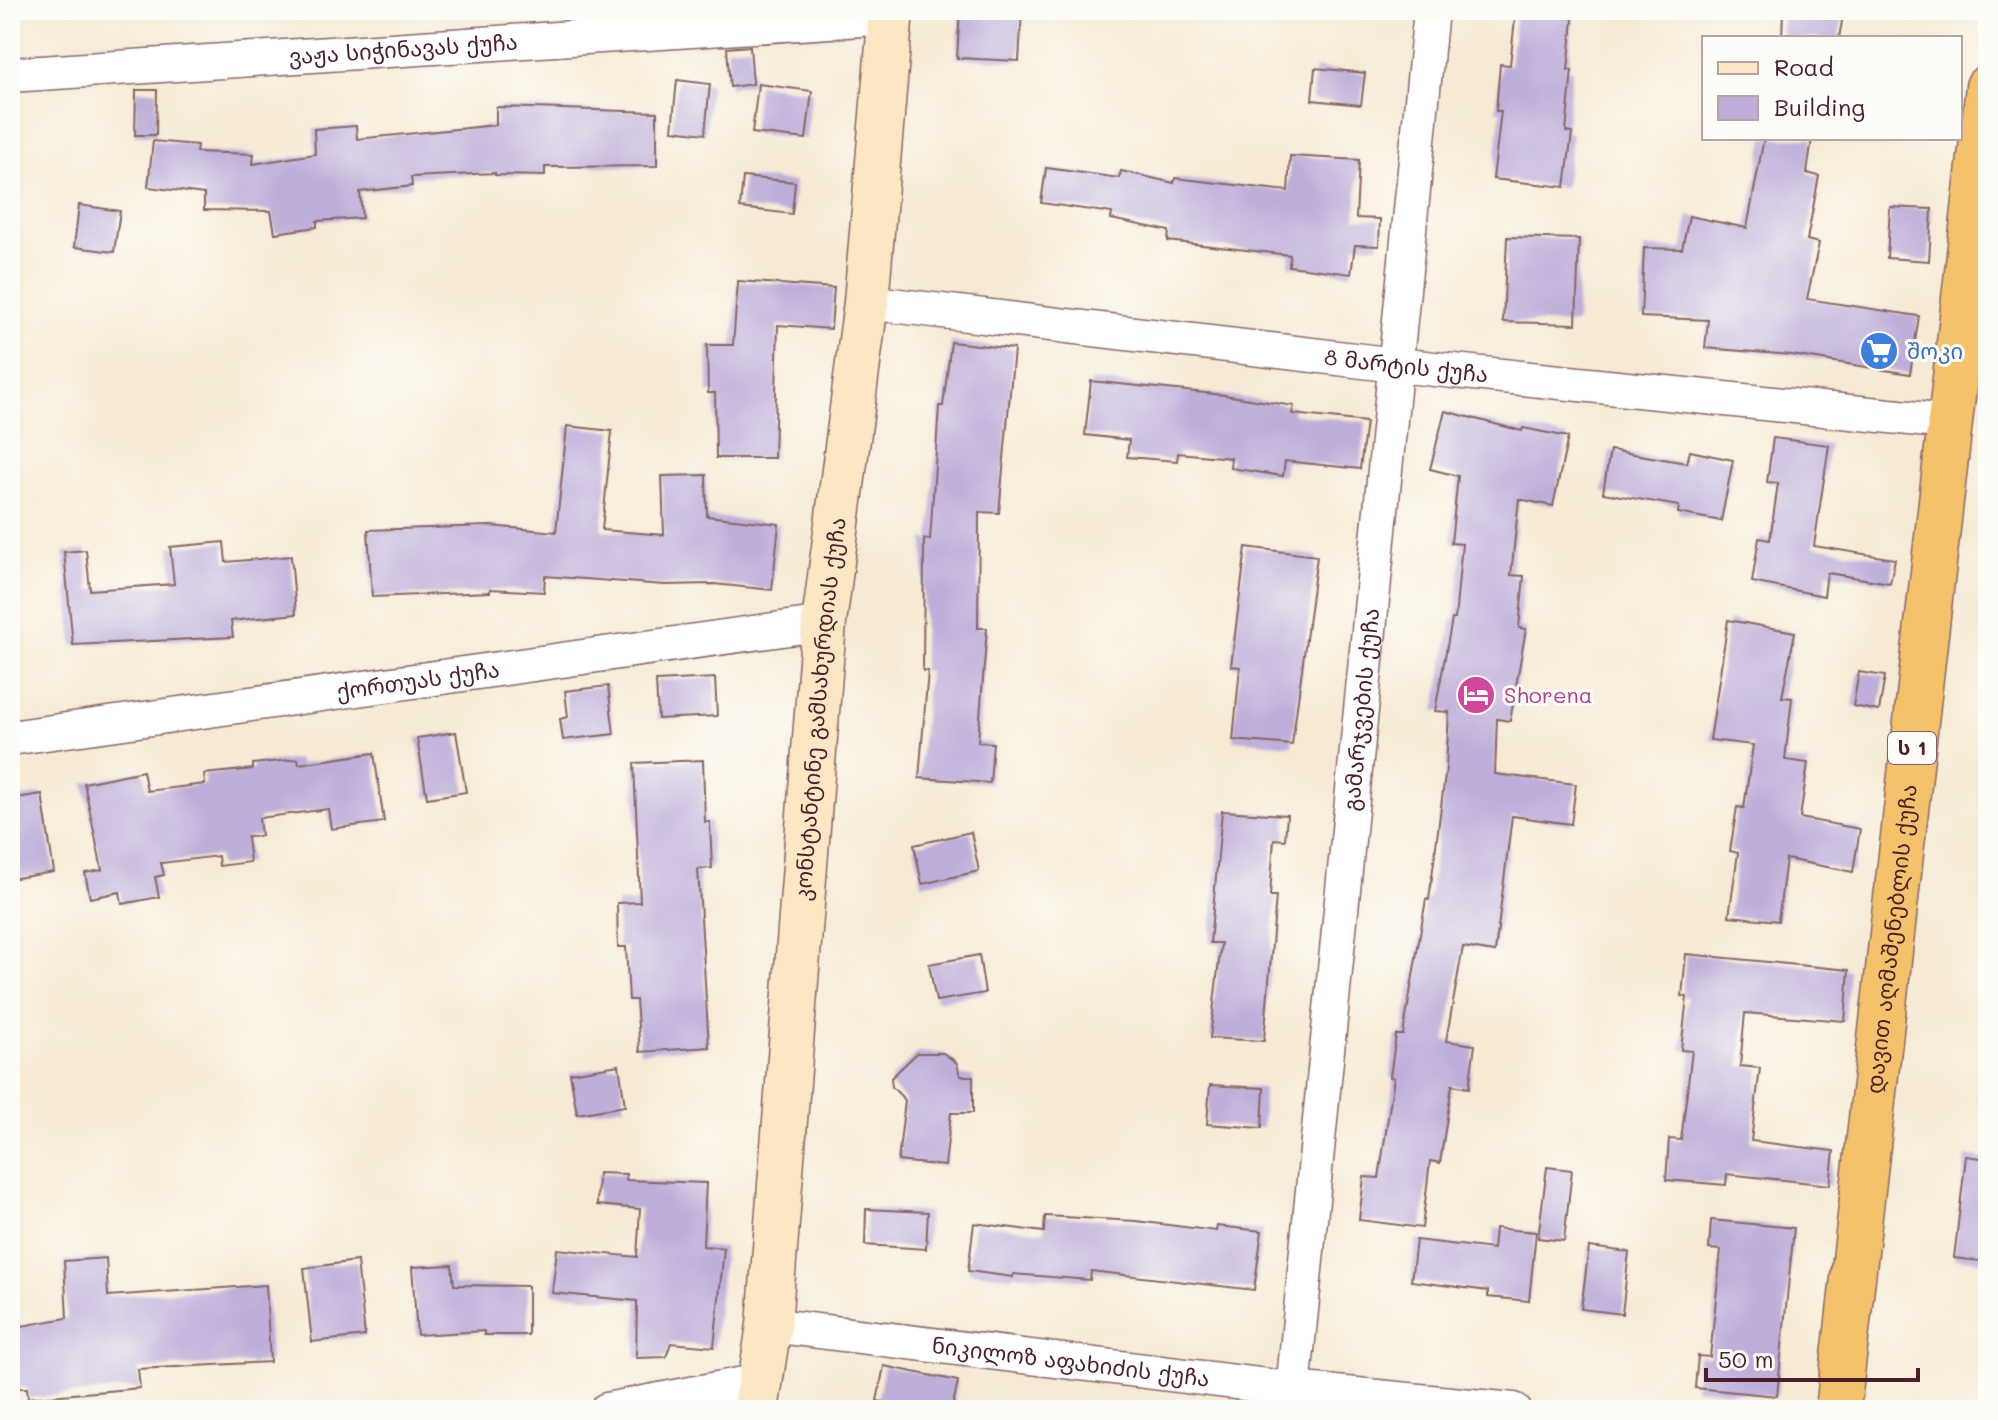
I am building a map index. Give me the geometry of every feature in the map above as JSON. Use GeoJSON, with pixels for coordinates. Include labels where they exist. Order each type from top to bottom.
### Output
{"type":"FeatureCollection","features":[{"type":"Feature","properties":{"kind":"highway","name":"დავით აღმაშენებლის ქუჩა"},"geometry":{"type":"LineString","coordinates":[[1838,1410],[1948,422],[1975,307],[1988,87]]}},
{"type":"Feature","properties":{"kind":"main road","name":"კონსტანტინე გამსახურდიას ქუჩა"},"geometry":{"type":"LineString","coordinates":[[758,1396],[769,1325],[824,623],[866,302],[891,14]]}},
{"type":"Feature","properties":{"kind":"street","name":"გამარჯვების ქუჩა"},"geometry":{"type":"LineString","coordinates":[[1292,1399],[1431,10]]}},
{"type":"Feature","properties":{"kind":"street","name":"ვაჟა სიჭინავას ქუჩა"},"geometry":{"type":"LineString","coordinates":[[10,75],[891,14]]}},
{"type":"Feature","properties":{"kind":"street","name":"8 მარტის ქუჩა"},"geometry":{"type":"LineString","coordinates":[[866,302],[1396,365],[1948,422]]}},
{"type":"Feature","properties":{"kind":"street","name":"ქორთუას ქუჩა"},"geometry":{"type":"LineString","coordinates":[[10,738],[824,623]]}},
{"type":"Feature","properties":{"kind":"street","name":"ნიკილოზ აფახიძის ქუჩა"},"geometry":{"type":"LineString","coordinates":[[769,1325],[1292,1399],[1514,1410]]}},
{"type":"Feature","properties":{"kind":"street"},"geometry":{"type":"LineString","coordinates":[[607,1410],[758,1396]]}},
{"type":"Feature","properties":{"kind":"building"},"geometry":{"type":"Polygon","coordinates":[[[960,10],[1022,10],[1019,61],[957,58],[960,10]]]}},
{"type":"Feature","properties":{"kind":"building"},"geometry":{"type":"Polygon","coordinates":[[[1516,10],[1574,10],[1566,132],[1572,133],[1565,187],[1493,179],[1501,111],[1496,111],[1500,64],[1510,65],[1516,10]]]}},
{"type":"Feature","properties":{"kind":"building"},"geometry":{"type":"Polygon","coordinates":[[[1783,10],[1844,10],[1839,36],[1782,36],[1783,10]]]}},
{"type":"Feature","properties":{"kind":"building"},"geometry":{"type":"Polygon","coordinates":[[[750,46],[753,84],[730,87],[727,48],[750,46]]]}},
{"type":"Feature","properties":{"kind":"building"},"geometry":{"type":"Polygon","coordinates":[[[1315,68],[1365,73],[1361,105],[1312,100],[1315,68]]]}},
{"type":"Feature","properties":{"kind":"building"},"geometry":{"type":"Polygon","coordinates":[[[677,80],[710,84],[705,134],[672,130],[677,80]]]}},
{"type":"Feature","properties":{"kind":"building"},"geometry":{"type":"Polygon","coordinates":[[[758,84],[812,91],[806,139],[752,133],[758,84]]]}},
{"type":"Feature","properties":{"kind":"building"},"geometry":{"type":"Polygon","coordinates":[[[136,90],[157,90],[156,135],[135,135],[136,90]]]}},
{"type":"Feature","properties":{"kind":"building"},"geometry":{"type":"Polygon","coordinates":[[[496,107],[657,112],[657,166],[545,167],[545,176],[495,173],[411,177],[412,186],[360,192],[362,218],[317,221],[317,227],[275,233],[271,211],[204,210],[204,194],[148,187],[153,141],[197,145],[196,152],[254,154],[253,164],[315,154],[314,129],[356,126],[357,139],[496,125],[496,107]]]}},
{"type":"Feature","properties":{"kind":"building"},"geometry":{"type":"Polygon","coordinates":[[[1764,140],[1812,140],[1807,173],[1819,176],[1807,240],[1819,243],[1807,299],[1919,316],[1910,374],[1792,355],[1705,348],[1708,320],[1641,317],[1644,248],[1682,249],[1689,216],[1747,228],[1764,140]]]}},
{"type":"Feature","properties":{"kind":"building"},"geometry":{"type":"Polygon","coordinates":[[[1290,156],[1359,160],[1356,218],[1380,219],[1379,246],[1355,245],[1351,274],[1289,266],[1290,255],[1168,241],[1169,231],[1111,219],[1112,213],[1041,203],[1046,168],[1119,178],[1121,171],[1174,183],[1175,178],[1288,191],[1290,156]]]}},
{"type":"Feature","properties":{"kind":"building"},"geometry":{"type":"Polygon","coordinates":[[[743,177],[795,182],[792,214],[740,208],[743,177]]]}},
{"type":"Feature","properties":{"kind":"building"},"geometry":{"type":"Polygon","coordinates":[[[79,205],[120,211],[114,252],[74,247],[79,205]]]}},
{"type":"Feature","properties":{"kind":"building"},"geometry":{"type":"Polygon","coordinates":[[[1890,207],[1932,209],[1929,261],[1887,258],[1890,207]]]}},
{"type":"Feature","properties":{"kind":"building"},"geometry":{"type":"Polygon","coordinates":[[[1507,237],[1579,239],[1576,324],[1503,322],[1507,237]]]}},
{"type":"Feature","properties":{"kind":"building"},"geometry":{"type":"Polygon","coordinates":[[[738,281],[834,288],[831,329],[778,325],[774,458],[716,458],[715,393],[708,393],[707,345],[733,345],[738,281]]]}},
{"type":"Feature","properties":{"kind":"building"},"geometry":{"type":"Polygon","coordinates":[[[951,342],[1014,349],[999,513],[979,512],[978,628],[987,628],[978,742],[993,743],[990,783],[919,778],[928,671],[923,671],[924,539],[930,540],[939,406],[943,406],[951,342]]]}},
{"type":"Feature","properties":{"kind":"building"},"geometry":{"type":"Polygon","coordinates":[[[1091,381],[1224,395],[1294,406],[1292,414],[1366,422],[1360,469],[1285,461],[1283,476],[1230,468],[1231,458],[1178,453],[1177,461],[1127,457],[1129,440],[1085,435],[1091,381]]]}},
{"type":"Feature","properties":{"kind":"building"},"geometry":{"type":"Polygon","coordinates":[[[1445,411],[1522,431],[1523,428],[1568,437],[1553,506],[1519,499],[1511,575],[1524,576],[1519,628],[1526,629],[1510,721],[1497,719],[1495,774],[1576,784],[1571,824],[1512,816],[1495,952],[1463,947],[1446,1041],[1475,1045],[1469,1088],[1452,1085],[1440,1163],[1430,1161],[1422,1228],[1359,1220],[1364,1177],[1379,1178],[1394,1078],[1390,1077],[1396,1035],[1403,1035],[1426,899],[1429,900],[1446,768],[1449,712],[1435,711],[1452,619],[1455,619],[1462,544],[1451,543],[1458,476],[1430,469],[1445,411]]]}},
{"type":"Feature","properties":{"kind":"building"},"geometry":{"type":"Polygon","coordinates":[[[567,426],[612,431],[602,530],[664,535],[662,476],[706,475],[707,516],[779,524],[772,590],[714,584],[665,585],[545,576],[544,592],[490,589],[490,592],[372,597],[368,530],[490,526],[556,532],[567,426]]]}},
{"type":"Feature","properties":{"kind":"building"},"geometry":{"type":"Polygon","coordinates":[[[1773,438],[1829,445],[1814,546],[1895,559],[1890,583],[1827,573],[1824,596],[1752,582],[1759,538],[1770,540],[1778,483],[1767,482],[1773,438]]]}},
{"type":"Feature","properties":{"kind":"building"},"geometry":{"type":"Polygon","coordinates":[[[1610,450],[1687,463],[1690,451],[1733,460],[1721,521],[1678,513],[1679,506],[1603,493],[1610,450]]]}},
{"type":"Feature","properties":{"kind":"building"},"geometry":{"type":"Polygon","coordinates":[[[224,542],[226,562],[291,556],[296,614],[231,621],[233,637],[73,645],[64,552],[86,550],[90,590],[174,584],[170,547],[224,542]]]}},
{"type":"Feature","properties":{"kind":"building"},"geometry":{"type":"Polygon","coordinates":[[[1246,547],[1317,556],[1292,745],[1233,740],[1240,667],[1231,666],[1246,547]]]}},
{"type":"Feature","properties":{"kind":"building"},"geometry":{"type":"Polygon","coordinates":[[[1728,620],[1795,632],[1782,697],[1792,698],[1785,760],[1808,763],[1800,818],[1860,829],[1853,872],[1786,859],[1778,921],[1729,916],[1738,853],[1730,851],[1737,807],[1744,808],[1753,745],[1710,740],[1728,620]]]}},
{"type":"Feature","properties":{"kind":"building"},"geometry":{"type":"Polygon","coordinates":[[[1859,672],[1885,676],[1879,711],[1853,706],[1859,672]]]}},
{"type":"Feature","properties":{"kind":"building"},"geometry":{"type":"Polygon","coordinates":[[[715,678],[717,716],[658,719],[656,681],[715,678]]]}},
{"type":"Feature","properties":{"kind":"building"},"geometry":{"type":"Polygon","coordinates":[[[608,686],[614,734],[563,740],[560,719],[568,717],[565,691],[608,686]]]}},
{"type":"Feature","properties":{"kind":"building"},"geometry":{"type":"Polygon","coordinates":[[[456,732],[466,792],[427,798],[417,738],[456,732]]]}},
{"type":"Feature","properties":{"kind":"building"},"geometry":{"type":"Polygon","coordinates":[[[374,753],[384,822],[331,829],[328,809],[259,818],[261,836],[247,837],[250,862],[219,866],[218,856],[161,863],[164,875],[155,877],[159,897],[122,904],[120,892],[90,898],[85,873],[102,870],[84,783],[143,771],[147,791],[205,784],[204,774],[253,769],[253,764],[298,759],[299,764],[374,753]]]}},
{"type":"Feature","properties":{"kind":"building"},"geometry":{"type":"Polygon","coordinates":[[[703,760],[705,822],[710,822],[712,868],[698,869],[709,1047],[640,1052],[636,1000],[629,1000],[626,947],[618,947],[617,903],[640,902],[634,763],[703,760]]]}},
{"type":"Feature","properties":{"kind":"building"},"geometry":{"type":"Polygon","coordinates":[[[42,794],[54,872],[10,879],[10,799],[42,794]]]}},
{"type":"Feature","properties":{"kind":"building"},"geometry":{"type":"Polygon","coordinates":[[[1222,811],[1287,815],[1285,840],[1274,839],[1270,896],[1276,896],[1264,1041],[1210,1038],[1221,943],[1210,943],[1222,811]]]}},
{"type":"Feature","properties":{"kind":"building"},"geometry":{"type":"Polygon","coordinates":[[[971,832],[979,871],[922,884],[914,845],[971,832]]]}},
{"type":"Feature","properties":{"kind":"building"},"geometry":{"type":"Polygon","coordinates":[[[1686,954],[1849,970],[1845,1021],[1745,1013],[1740,1066],[1760,1068],[1751,1141],[1834,1151],[1830,1185],[1727,1174],[1726,1185],[1666,1180],[1669,1139],[1681,1140],[1692,1051],[1681,1050],[1687,997],[1682,996],[1686,954]]]}},
{"type":"Feature","properties":{"kind":"building"},"geometry":{"type":"Polygon","coordinates":[[[979,955],[985,993],[936,1001],[929,964],[979,955]]]}},
{"type":"Feature","properties":{"kind":"building"},"geometry":{"type":"Polygon","coordinates":[[[917,1053],[943,1053],[957,1063],[960,1076],[973,1076],[973,1113],[951,1113],[945,1166],[898,1161],[905,1100],[892,1087],[891,1078],[917,1053]]]}},
{"type":"Feature","properties":{"kind":"building"},"geometry":{"type":"Polygon","coordinates":[[[619,1065],[625,1106],[577,1114],[570,1073],[619,1065]]]}},
{"type":"Feature","properties":{"kind":"building"},"geometry":{"type":"Polygon","coordinates":[[[1210,1085],[1264,1088],[1262,1128],[1207,1124],[1210,1085]]]}},
{"type":"Feature","properties":{"kind":"building"},"geometry":{"type":"Polygon","coordinates":[[[1966,1156],[1988,1159],[1988,1262],[1954,1258],[1966,1156]]]}},
{"type":"Feature","properties":{"kind":"building"},"geometry":{"type":"Polygon","coordinates":[[[1547,1167],[1572,1170],[1564,1241],[1538,1238],[1547,1167]]]}},
{"type":"Feature","properties":{"kind":"building"},"geometry":{"type":"Polygon","coordinates":[[[598,1173],[626,1174],[626,1180],[706,1183],[703,1246],[724,1248],[714,1347],[671,1343],[666,1357],[636,1358],[637,1301],[552,1293],[557,1249],[637,1257],[640,1209],[597,1205],[598,1173]]]}},
{"type":"Feature","properties":{"kind":"building"},"geometry":{"type":"Polygon","coordinates":[[[866,1209],[928,1212],[926,1249],[865,1245],[866,1209]]]}},
{"type":"Feature","properties":{"kind":"building"},"geometry":{"type":"Polygon","coordinates":[[[1045,1216],[1136,1221],[1216,1231],[1217,1226],[1262,1231],[1254,1290],[1091,1271],[1090,1280],[1013,1274],[1013,1277],[968,1271],[974,1223],[1044,1232],[1045,1216]]]}},
{"type":"Feature","properties":{"kind":"building"},"geometry":{"type":"Polygon","coordinates":[[[1711,1220],[1794,1228],[1777,1396],[1695,1388],[1698,1356],[1710,1357],[1721,1250],[1709,1249],[1711,1220]]]}},
{"type":"Feature","properties":{"kind":"building"},"geometry":{"type":"Polygon","coordinates":[[[1495,1228],[1536,1232],[1529,1301],[1488,1297],[1488,1291],[1411,1281],[1416,1240],[1493,1249],[1495,1228]]]}},
{"type":"Feature","properties":{"kind":"building"},"geometry":{"type":"Polygon","coordinates":[[[1589,1247],[1629,1252],[1622,1314],[1581,1309],[1589,1247]]]}},
{"type":"Feature","properties":{"kind":"building"},"geometry":{"type":"Polygon","coordinates":[[[106,1258],[108,1296],[266,1285],[270,1362],[138,1369],[140,1388],[28,1398],[27,1388],[10,1388],[10,1328],[67,1318],[64,1261],[106,1258]]]}},
{"type":"Feature","properties":{"kind":"building"},"geometry":{"type":"Polygon","coordinates":[[[357,1261],[365,1336],[312,1342],[304,1268],[357,1261]]]}},
{"type":"Feature","properties":{"kind":"building"},"geometry":{"type":"Polygon","coordinates":[[[452,1265],[454,1285],[528,1286],[528,1335],[484,1335],[484,1331],[417,1335],[412,1267],[452,1265]]]}},
{"type":"Feature","properties":{"kind":"building"},"geometry":{"type":"Polygon","coordinates":[[[884,1366],[958,1381],[952,1410],[921,1410],[877,1401],[884,1366]]]}},
{"type":"Feature","properties":{"kind":"place","name":"შოკი"},"geometry":{"type":"Point","coordinates":[1879,351]}},
{"type":"Feature","properties":{"kind":"place","name":"Shorena"},"geometry":{"type":"Point","coordinates":[1476,695]}}]}
